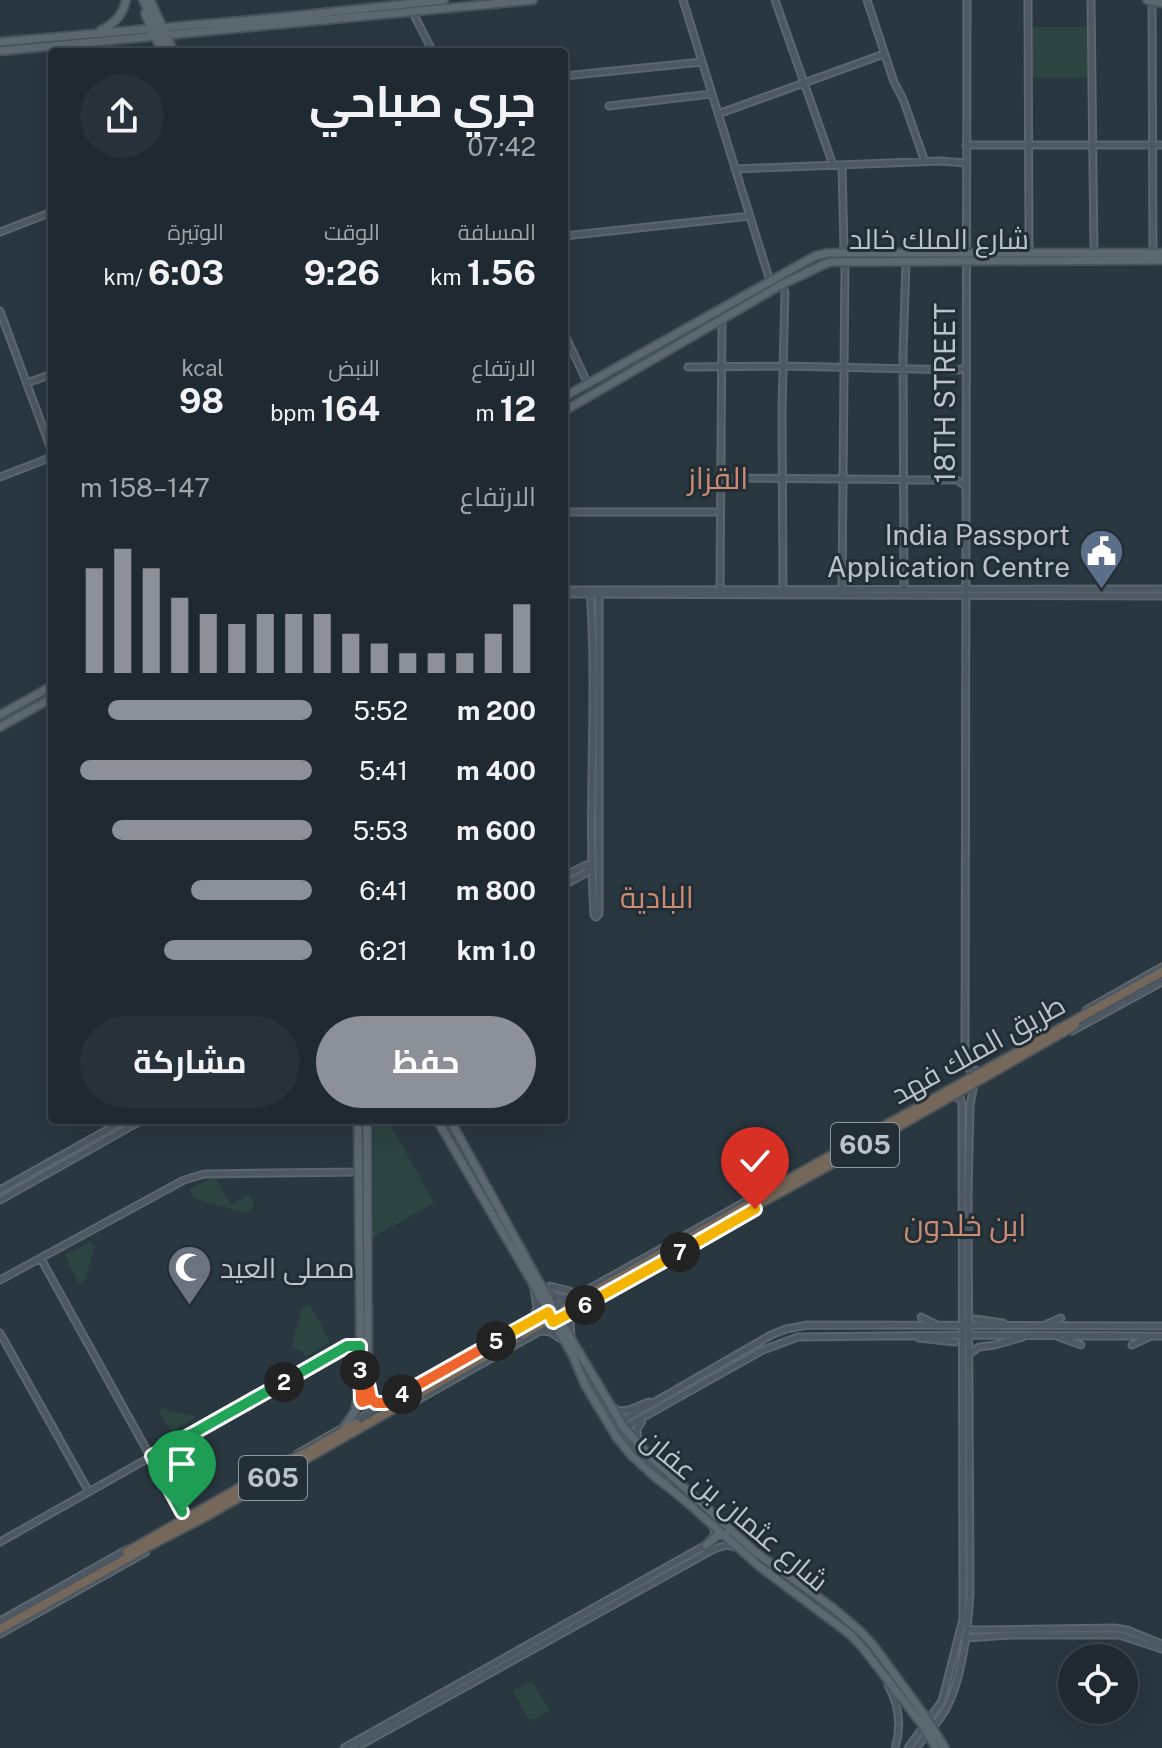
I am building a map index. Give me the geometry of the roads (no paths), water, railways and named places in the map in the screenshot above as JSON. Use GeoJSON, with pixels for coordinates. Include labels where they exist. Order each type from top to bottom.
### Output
{"type":"FeatureCollection","features":[{"type":"Feature","properties":{"kind":"highway","name":"طريق الملك فهد"},"geometry":{"type":"LineString","coordinates":[[1162,974],[1035,1050],[566,1309],[767,1191],[1061,1026],[1162,974]]}},
{"type":"Feature","properties":{"kind":"highway","name":"605"},"geometry":{"type":"LineString","coordinates":[[542,1321],[343,1439],[0,1627],[194,1513],[542,1321]]}},
{"type":"Feature","properties":{"kind":"main road"},"geometry":{"type":"LineString","coordinates":[[108,31],[126,15],[128,0]]}},
{"type":"Feature","properties":{"kind":"main road"},"geometry":{"type":"LineString","coordinates":[[93,33],[114,23],[128,0]]}},
{"type":"Feature","properties":{"kind":"main road"},"geometry":{"type":"LineString","coordinates":[[141,0],[166,48]]}},
{"type":"Feature","properties":{"kind":"main road"},"geometry":{"type":"LineString","coordinates":[[150,0],[159,31]]}},
{"type":"Feature","properties":{"kind":"main road"},"geometry":{"type":"LineString","coordinates":[[0,51],[444,0]]}},
{"type":"Feature","properties":{"kind":"main road"},"geometry":{"type":"LineString","coordinates":[[0,42],[108,31],[159,31],[413,13],[533,0]]}},
{"type":"Feature","properties":{"kind":"main road"},"geometry":{"type":"LineString","coordinates":[[1150,1],[1162,3]]}},
{"type":"Feature","properties":{"kind":"main road","name":"شارع الملك خالد"},"geometry":{"type":"LineString","coordinates":[[568,409],[781,285],[820,265],[844,257],[906,262],[1029,254],[1157,253]]}},
{"type":"Feature","properties":{"kind":"main road","name":"شارع الملك خالد"},"geometry":{"type":"LineString","coordinates":[[568,395],[815,256],[1162,260]]}},
{"type":"Feature","properties":{"kind":"main road"},"geometry":{"type":"LineString","coordinates":[[0,715],[48,688]]}},
{"type":"Feature","properties":{"kind":"main road"},"geometry":{"type":"LineString","coordinates":[[0,727],[48,700]]}},
{"type":"Feature","properties":{"kind":"main road"},"geometry":{"type":"LineString","coordinates":[[358,1124],[360,1346],[364,1383],[372,1400],[385,1403]]}},
{"type":"Feature","properties":{"kind":"main road"},"geometry":{"type":"LineString","coordinates":[[344,1427],[355,1411],[364,1383],[367,1124]]}},
{"type":"Feature","properties":{"kind":"main road","name":"شارع عثمان بن عفان"},"geometry":{"type":"LineString","coordinates":[[439,1124],[551,1310]]}},
{"type":"Feature","properties":{"kind":"main road","name":"شارع عثمان بن عفان"},"geometry":{"type":"LineString","coordinates":[[452,1124],[544,1288],[556,1321],[620,1426],[754,1551],[848,1620],[867,1638],[928,1727],[936,1748]]}},
{"type":"Feature","properties":{"kind":"main road","name":"شارع عثمان بن عفان"},"geometry":{"type":"LineString","coordinates":[[569,1343],[585,1385],[617,1438],[632,1456],[742,1551],[842,1627],[945,1748]]}},
{"type":"Feature","properties":{"kind":"main road"},"geometry":{"type":"LineString","coordinates":[[705,1550],[723,1534],[739,1538]]}},
{"type":"Feature","properties":{"kind":"main road"},"geometry":{"type":"LineString","coordinates":[[842,1627],[854,1634],[871,1652],[877,1651]]}},
{"type":"Feature","properties":{"kind":"street"},"geometry":{"type":"LineString","coordinates":[[683,0],[770,281]]}},
{"type":"Feature","properties":{"kind":"street"},"geometry":{"type":"LineString","coordinates":[[775,0],[833,165]]}},
{"type":"Feature","properties":{"kind":"street"},"geometry":{"type":"LineString","coordinates":[[867,0],[925,162]]}},
{"type":"Feature","properties":{"kind":"street","name":"18TH STREET"},"geometry":{"type":"LineString","coordinates":[[967,0],[965,1062],[969,1069],[981,1071]]}},
{"type":"Feature","properties":{"kind":"street"},"geometry":{"type":"LineString","coordinates":[[1028,0],[1029,254]]}},
{"type":"Feature","properties":{"kind":"street"},"geometry":{"type":"LineString","coordinates":[[1091,0],[1094,254]]}},
{"type":"Feature","properties":{"kind":"street"},"geometry":{"type":"LineString","coordinates":[[1150,1],[1157,253]]}},
{"type":"Feature","properties":{"kind":"street"},"geometry":{"type":"LineString","coordinates":[[413,13],[431,48]]}},
{"type":"Feature","properties":{"kind":"street"},"geometry":{"type":"LineString","coordinates":[[718,114],[884,54]]}},
{"type":"Feature","properties":{"kind":"street"},"geometry":{"type":"LineString","coordinates":[[568,76],[702,62]]}},
{"type":"Feature","properties":{"kind":"street"},"geometry":{"type":"LineString","coordinates":[[609,106],[711,94]]}},
{"type":"Feature","properties":{"kind":"street"},"geometry":{"type":"LineString","coordinates":[[966,145],[1162,145]]}},
{"type":"Feature","properties":{"kind":"street"},"geometry":{"type":"LineString","coordinates":[[735,169],[966,163]]}},
{"type":"Feature","properties":{"kind":"street"},"geometry":{"type":"LineString","coordinates":[[842,165],[842,590]]}},
{"type":"Feature","properties":{"kind":"street"},"geometry":{"type":"LineString","coordinates":[[0,232],[48,214]]}},
{"type":"Feature","properties":{"kind":"street"},"geometry":{"type":"LineString","coordinates":[[568,236],[750,216]]}},
{"type":"Feature","properties":{"kind":"street"},"geometry":{"type":"LineString","coordinates":[[904,590],[906,262]]}},
{"type":"Feature","properties":{"kind":"street"},"geometry":{"type":"LineString","coordinates":[[781,285],[785,292],[783,588]]}},
{"type":"Feature","properties":{"kind":"street"},"geometry":{"type":"LineString","coordinates":[[0,311],[48,443]]}},
{"type":"Feature","properties":{"kind":"street"},"geometry":{"type":"LineString","coordinates":[[720,590],[722,320]]}},
{"type":"Feature","properties":{"kind":"street"},"geometry":{"type":"LineString","coordinates":[[568,342],[588,384]]}},
{"type":"Feature","properties":{"kind":"street"},"geometry":{"type":"LineString","coordinates":[[688,367],[959,370],[965,367]]}},
{"type":"Feature","properties":{"kind":"street"},"geometry":{"type":"LineString","coordinates":[[27,383],[48,375]]}},
{"type":"Feature","properties":{"kind":"street"},"geometry":{"type":"LineString","coordinates":[[0,477],[48,456]]}},
{"type":"Feature","properties":{"kind":"street"},"geometry":{"type":"LineString","coordinates":[[720,478],[957,480],[965,486]]}},
{"type":"Feature","properties":{"kind":"street"},"geometry":{"type":"LineString","coordinates":[[568,512],[720,512]]}},
{"type":"Feature","properties":{"kind":"street"},"geometry":{"type":"LineString","coordinates":[[599,592],[783,588],[1162,596]]}},
{"type":"Feature","properties":{"kind":"street"},"geometry":{"type":"LineString","coordinates":[[568,592],[831,595],[1162,589]]}},
{"type":"Feature","properties":{"kind":"street"},"geometry":{"type":"LineString","coordinates":[[831,595],[842,590]]}},
{"type":"Feature","properties":{"kind":"street"},"geometry":{"type":"LineString","coordinates":[[590,592],[593,704],[591,866],[596,917],[599,914],[599,592]]}},
{"type":"Feature","properties":{"kind":"street"},"geometry":{"type":"LineString","coordinates":[[568,874],[586,865],[591,866]]}},
{"type":"Feature","properties":{"kind":"street"},"geometry":{"type":"LineString","coordinates":[[568,883],[586,873],[591,866]]}},
{"type":"Feature","properties":{"kind":"street"},"geometry":{"type":"LineString","coordinates":[[916,1748],[948,1685],[963,1619],[970,1106],[974,1084]]}},
{"type":"Feature","properties":{"kind":"street"},"geometry":{"type":"LineString","coordinates":[[948,1098],[959,1098],[962,1106],[966,1325]]}},
{"type":"Feature","properties":{"kind":"street"},"geometry":{"type":"LineString","coordinates":[[962,1106],[967,1102],[970,1106]]}},
{"type":"Feature","properties":{"kind":"street"},"geometry":{"type":"LineString","coordinates":[[0,1190],[118,1124]]}},
{"type":"Feature","properties":{"kind":"street"},"geometry":{"type":"LineString","coordinates":[[0,1200],[135,1124]]}},
{"type":"Feature","properties":{"kind":"street"},"geometry":{"type":"LineString","coordinates":[[0,1280],[184,1180],[204,1174],[359,1172]]}},
{"type":"Feature","properties":{"kind":"street"},"geometry":{"type":"LineString","coordinates":[[544,1288],[558,1298],[587,1295],[737,1204],[767,1191]]}},
{"type":"Feature","properties":{"kind":"street"},"geometry":{"type":"LineString","coordinates":[[287,1461],[528,1322],[755,1209],[778,1194]]}},
{"type":"Feature","properties":{"kind":"street"},"geometry":{"type":"LineString","coordinates":[[41,1259],[180,1510],[194,1513]]}},
{"type":"Feature","properties":{"kind":"street"},"geometry":{"type":"LineString","coordinates":[[528,1322],[535,1315],[537,1307],[532,1282]]}},
{"type":"Feature","properties":{"kind":"street"},"geometry":{"type":"LineString","coordinates":[[569,1343],[572,1316],[587,1295]]}},
{"type":"Feature","properties":{"kind":"street"},"geometry":{"type":"LineString","coordinates":[[343,1439],[578,1309]]}},
{"type":"Feature","properties":{"kind":"street"},"geometry":{"type":"LineString","coordinates":[[921,1317],[936,1325]]}},
{"type":"Feature","properties":{"kind":"street"},"geometry":{"type":"LineString","coordinates":[[1046,1325],[1061,1318]]}},
{"type":"Feature","properties":{"kind":"street"},"geometry":{"type":"LineString","coordinates":[[975,1319],[1016,1326]]}},
{"type":"Feature","properties":{"kind":"street"},"geometry":{"type":"LineString","coordinates":[[620,1426],[668,1394],[786,1329],[808,1325],[1162,1326]]}},
{"type":"Feature","properties":{"kind":"street"},"geometry":{"type":"LineString","coordinates":[[514,1331],[519,1333],[519,1340]]}},
{"type":"Feature","properties":{"kind":"street"},"geometry":{"type":"LineString","coordinates":[[536,1332],[554,1333],[569,1343]]}},
{"type":"Feature","properties":{"kind":"street"},"geometry":{"type":"LineString","coordinates":[[0,1333],[89,1492]]}},
{"type":"Feature","properties":{"kind":"street"},"geometry":{"type":"LineString","coordinates":[[906,1335],[955,1342]]}},
{"type":"Feature","properties":{"kind":"street"},"geometry":{"type":"LineString","coordinates":[[908,1748],[946,1711],[968,1628],[966,1335]]}},
{"type":"Feature","properties":{"kind":"street"},"geometry":{"type":"LineString","coordinates":[[968,1355],[985,1345],[1035,1335]]}},
{"type":"Feature","properties":{"kind":"street"},"geometry":{"type":"LineString","coordinates":[[1055,1335],[1081,1345]]}},
{"type":"Feature","properties":{"kind":"street"},"geometry":{"type":"LineString","coordinates":[[1132,1345],[1153,1336]]}},
{"type":"Feature","properties":{"kind":"street"},"geometry":{"type":"LineString","coordinates":[[620,1426],[658,1409],[763,1350],[807,1337],[1162,1336]]}},
{"type":"Feature","properties":{"kind":"street"},"geometry":{"type":"LineString","coordinates":[[0,1542],[347,1346],[360,1346]]}},
{"type":"Feature","properties":{"kind":"street"},"geometry":{"type":"LineString","coordinates":[[573,1356],[639,1456],[682,1498]]}},
{"type":"Feature","properties":{"kind":"street"},"geometry":{"type":"LineString","coordinates":[[608,1403],[618,1411],[629,1410],[668,1394]]}},
{"type":"Feature","properties":{"kind":"street"},"geometry":{"type":"LineString","coordinates":[[638,1442],[639,1423],[658,1409]]}},
{"type":"Feature","properties":{"kind":"street"},"geometry":{"type":"LineString","coordinates":[[355,1748],[705,1550],[715,1534],[715,1529],[707,1520]]}},
{"type":"Feature","properties":{"kind":"street"},"geometry":{"type":"LineString","coordinates":[[344,1748],[705,1550],[727,1545],[742,1551]]}},
{"type":"Feature","properties":{"kind":"street"},"geometry":{"type":"LineString","coordinates":[[968,1628],[1115,1628],[1127,1630],[1162,1646]]}},
{"type":"Feature","properties":{"kind":"street"},"geometry":{"type":"LineString","coordinates":[[965,1638],[1119,1635],[1162,1646]]}},
{"type":"Feature","properties":{"kind":"street"},"geometry":{"type":"LineString","coordinates":[[877,1667],[891,1688],[897,1705],[899,1731],[895,1748]]}},
{"type":"Feature","properties":{"kind":"tunnel"},"geometry":{"type":"LineString","coordinates":[[543,1323],[567,1311]]}},
{"type":"Feature","properties":{"kind":"place","name":"India Passport Application Centre"},"geometry":{"type":"Point","coordinates":[1101,590]}},
{"type":"Feature","properties":{"kind":"place","name":"مصلى العيد"},"geometry":{"type":"Point","coordinates":[189,1307]}},
{"type":"Feature","properties":{"kind":"district","name":"القزاز"},"geometry":{"type":"Point","coordinates":[718,479]}},
{"type":"Feature","properties":{"kind":"district","name":"البادية"},"geometry":{"type":"Point","coordinates":[657,898]}},
{"type":"Feature","properties":{"kind":"district","name":"ابن خلدون"},"geometry":{"type":"Point","coordinates":[965,1226]}}]}
